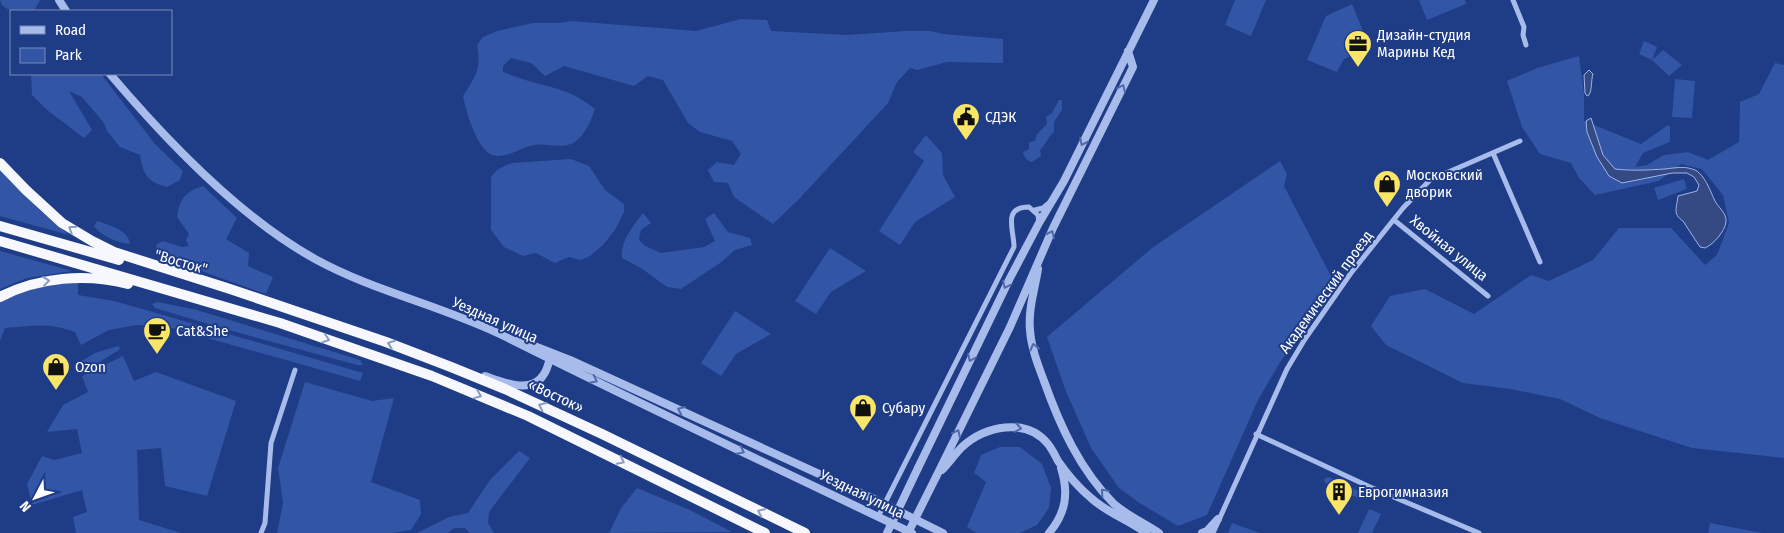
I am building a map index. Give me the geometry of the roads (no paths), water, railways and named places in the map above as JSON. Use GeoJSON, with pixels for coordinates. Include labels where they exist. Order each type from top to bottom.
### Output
{"type":"FeatureCollection","features":[{"type":"Feature","properties":{"kind":"highway"},"geometry":{"type":"LineString","coordinates":[[0,163],[26,190],[62,222],[103,247],[286,309]]}},
{"type":"Feature","properties":{"kind":"highway","name":"\"Восток\""},"geometry":{"type":"LineString","coordinates":[[0,226],[286,309]]}},
{"type":"Feature","properties":{"kind":"highway"},"geometry":{"type":"LineString","coordinates":[[0,241],[280,323]]}},
{"type":"Feature","properties":{"kind":"highway"},"geometry":{"type":"LineString","coordinates":[[0,297],[17,288],[36,282],[101,280],[125,283],[280,323]]}},
{"type":"Feature","properties":{"kind":"highway","name":"«Восток»"},"geometry":{"type":"LineString","coordinates":[[286,309],[386,342],[505,389],[805,533]]}},
{"type":"Feature","properties":{"kind":"highway","name":"«Восток»"},"geometry":{"type":"LineString","coordinates":[[280,323],[414,370],[500,403],[765,533]]}},
{"type":"Feature","properties":{"kind":"street"},"geometry":{"type":"LineString","coordinates":[[887,533],[1010,278],[1064,181],[1154,0]]}},
{"type":"Feature","properties":{"kind":"street"},"geometry":{"type":"LineString","coordinates":[[1514,0],[1524,27],[1523,34],[1526,45]]}},
{"type":"Feature","properties":{"kind":"street"},"geometry":{"type":"LineString","coordinates":[[908,533],[1010,327],[1040,257],[1133,67],[1128,51]]}},
{"type":"Feature","properties":{"kind":"street","name":"Уездная улица"},"geometry":{"type":"LineString","coordinates":[[111,75],[142,112],[195,165],[247,212],[273,232],[315,259],[552,356],[912,533]]}},
{"type":"Feature","properties":{"kind":"street","name":"Академический проезд"},"geometry":{"type":"LineString","coordinates":[[1213,533],[1256,434],[1287,369],[1305,339],[1351,273],[1419,189],[1430,180],[1520,141]]}},
{"type":"Feature","properties":{"kind":"street"},"geometry":{"type":"LineString","coordinates":[[1493,153],[1540,262]]}},
{"type":"Feature","properties":{"kind":"street"},"geometry":{"type":"LineString","coordinates":[[1034,210],[1043,208],[1052,200]]}},
{"type":"Feature","properties":{"kind":"street"},"geometry":{"type":"LineString","coordinates":[[878,517],[1014,247],[1012,217],[1014,212],[1029,207],[1038,215],[1039,223]]}},
{"type":"Feature","properties":{"kind":"street","name":"Хвойная улица"},"geometry":{"type":"LineString","coordinates":[[1394,220],[1488,296]]}},
{"type":"Feature","properties":{"kind":"street"},"geometry":{"type":"LineString","coordinates":[[1040,257],[1030,310],[1030,330],[1036,355],[1052,402],[1074,450],[1098,486],[1131,517],[1159,532]]}},
{"type":"Feature","properties":{"kind":"street"},"geometry":{"type":"LineString","coordinates":[[451,367],[519,386],[534,383],[540,379],[544,375],[552,356]]}},
{"type":"Feature","properties":{"kind":"street","name":"Уездная улица"},"geometry":{"type":"LineString","coordinates":[[552,356],[570,360],[884,504],[942,533]]}},
{"type":"Feature","properties":{"kind":"street"},"geometry":{"type":"LineString","coordinates":[[262,533],[265,523],[271,443],[295,370]]}},
{"type":"Feature","properties":{"kind":"street"},"geometry":{"type":"LineString","coordinates":[[936,477],[962,447],[989,431],[1004,427],[1020,427],[1036,434],[1048,444],[1058,462],[1066,490],[1065,506],[1058,521],[1049,533]]}},
{"type":"Feature","properties":{"kind":"street"},"geometry":{"type":"LineString","coordinates":[[1256,434],[1361,483],[1479,533]]}},
{"type":"Feature","properties":{"kind":"street"},"geometry":{"type":"LineString","coordinates":[[1058,462],[1091,498],[1146,533]]}},
{"type":"Feature","properties":{"kind":"street"},"geometry":{"type":"LineString","coordinates":[[1202,533],[1207,531],[1218,519]]}},
{"type":"Feature","properties":{"kind":"street"},"geometry":{"type":"LineString","coordinates":[[1131,523],[1159,532]]}},
{"type":"Feature","properties":{"kind":"place","name":"Дизайн-студия Марины Кед"},"geometry":{"type":"Point","coordinates":[1358,68]}},
{"type":"Feature","properties":{"kind":"place","name":"СДЭК"},"geometry":{"type":"Point","coordinates":[966,141]}},
{"type":"Feature","properties":{"kind":"place","name":"Московский дворик"},"geometry":{"type":"Point","coordinates":[1387,208]}},
{"type":"Feature","properties":{"kind":"place","name":"Cat&She"},"geometry":{"type":"Point","coordinates":[157,355]}},
{"type":"Feature","properties":{"kind":"place","name":"Ozon"},"geometry":{"type":"Point","coordinates":[56,391]}},
{"type":"Feature","properties":{"kind":"place","name":"Субару"},"geometry":{"type":"Point","coordinates":[863,432]}},
{"type":"Feature","properties":{"kind":"place","name":"Еврогимназия"},"geometry":{"type":"Point","coordinates":[1339,516]}}]}
